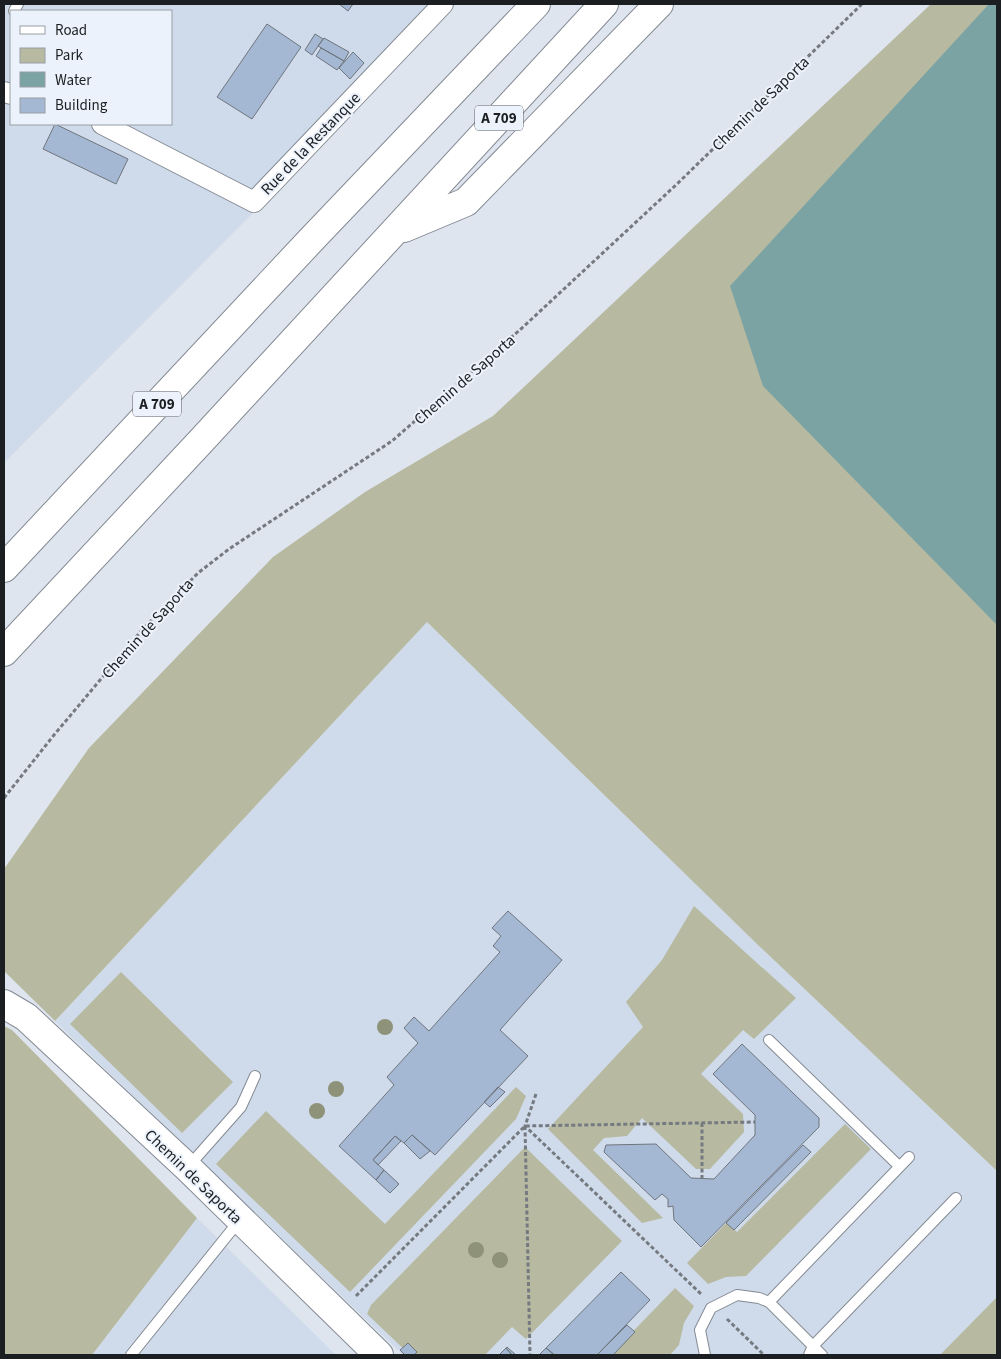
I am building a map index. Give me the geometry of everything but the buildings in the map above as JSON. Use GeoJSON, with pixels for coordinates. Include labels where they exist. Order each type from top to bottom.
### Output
{"type":"FeatureCollection","features":[{"type":"Feature","properties":{"kind":"main road","name":"A 709"},"geometry":{"type":"LineString","coordinates":[[4,568],[536,4]]}},
{"type":"Feature","properties":{"kind":"main road","name":"A 709"},"geometry":{"type":"LineString","coordinates":[[4,652],[604,4]]}},
{"type":"Feature","properties":{"kind":"main road"},"geometry":{"type":"LineString","coordinates":[[393,233],[466,202],[659,4]]}},
{"type":"Feature","properties":{"kind":"main road","name":"Chemin de Saporta"},"geometry":{"type":"LineString","coordinates":[[4,1004],[26,1017],[188,1168],[379,1355]]}},
{"type":"Feature","properties":{"kind":"street","name":"Rue de la Restanque"},"geometry":{"type":"LineString","coordinates":[[104,125],[254,202],[443,4]]}},
{"type":"Feature","properties":{"kind":"lane"},"geometry":{"type":"LineString","coordinates":[[769,1040],[899,1166]]}},
{"type":"Feature","properties":{"kind":"lane"},"geometry":{"type":"LineString","coordinates":[[188,1168],[241,1107],[256,1076]]}},
{"type":"Feature","properties":{"kind":"lane"},"geometry":{"type":"LineString","coordinates":[[769,1302],[909,1157]]}},
{"type":"Feature","properties":{"kind":"lane"},"geometry":{"type":"LineString","coordinates":[[811,1351],[956,1198]]}},
{"type":"Feature","properties":{"kind":"lane"},"geometry":{"type":"LineString","coordinates":[[131,1355],[240,1220]]}},
{"type":"Feature","properties":{"kind":"lane"},"geometry":{"type":"LineString","coordinates":[[706,1355],[700,1330],[710,1308],[737,1295],[759,1298],[769,1302],[811,1351],[822,1355]]}},
{"type":"Feature","properties":{"kind":"path","name":"Chemin de Saporta"},"geometry":{"type":"LineString","coordinates":[[4,798],[142,630],[198,573],[229,549],[392,441],[550,302],[677,184],[862,4]]}},
{"type":"Feature","properties":{"kind":"path"},"geometry":{"type":"LineString","coordinates":[[530,1355],[525,1126],[536,1094]]}},
{"type":"Feature","properties":{"kind":"path"},"geometry":{"type":"LineString","coordinates":[[338,1314],[525,1126],[755,1122]]}},
{"type":"Feature","properties":{"kind":"path"},"geometry":{"type":"LineString","coordinates":[[702,1123],[702,1179]]}},
{"type":"Feature","properties":{"kind":"path"},"geometry":{"type":"LineString","coordinates":[[525,1126],[764,1355]]}},
{"type":"Feature","properties":{"kind":"shaded area"},"geometry":{"type":"Polygon","coordinates":[[[4,4],[455,4],[248,218],[4,463],[4,4]]]}},
{"type":"Feature","properties":{"kind":"shaded area"},"geometry":{"type":"Polygon","coordinates":[[[427,622],[758,945],[997,1171],[997,1355],[403,1355],[55,1021],[427,622]]]}},
{"type":"Feature","properties":{"kind":"shaded area"},"geometry":{"type":"Polygon","coordinates":[[[197,1218],[336,1355],[92,1355],[197,1218]]]}},
{"type":"Feature","properties":{"kind":"green space"},"geometry":{"type":"Polygon","coordinates":[[[931,4],[997,4],[997,1171],[758,945],[427,622],[55,1021],[4,971],[4,869],[89,748],[273,557],[365,492],[493,416],[931,4]]]}},
{"type":"Feature","properties":{"kind":"green space"},"geometry":{"type":"Polygon","coordinates":[[[694,906],[796,998],[754,1039],[743,1030],[701,1074],[743,1114],[744,1132],[710,1169],[696,1169],[642,1118],[627,1136],[604,1138],[593,1150],[663,1218],[642,1223],[548,1129],[643,1027],[626,1002],[662,960],[694,906]]]}},
{"type":"Feature","properties":{"kind":"green space"},"geometry":{"type":"Polygon","coordinates":[[[121,972],[233,1082],[182,1133],[70,1024],[121,972]]]}},
{"type":"Feature","properties":{"kind":"green space"},"geometry":{"type":"Polygon","coordinates":[[[4,1026],[12,1030],[197,1218],[92,1355],[4,1355],[4,1026]]]}},
{"type":"Feature","properties":{"kind":"green space"},"geometry":{"type":"Polygon","coordinates":[[[516,1087],[526,1096],[516,1119],[350,1292],[216,1164],[266,1111],[385,1224],[516,1087]]]}},
{"type":"Feature","properties":{"kind":"green space"},"geometry":{"type":"Polygon","coordinates":[[[845,1124],[871,1149],[746,1276],[726,1277],[708,1284],[687,1263],[727,1222],[737,1232],[845,1124]]]}},
{"type":"Feature","properties":{"kind":"green space"},"geometry":{"type":"Polygon","coordinates":[[[525,1147],[622,1241],[526,1339],[512,1327],[485,1355],[410,1355],[367,1314],[371,1305],[525,1147]]]}},
{"type":"Feature","properties":{"kind":"green space"},"geometry":{"type":"Polygon","coordinates":[[[675,1288],[694,1306],[684,1323],[679,1345],[670,1355],[610,1355],[675,1288]]]}},
{"type":"Feature","properties":{"kind":"green space"},"geometry":{"type":"Polygon","coordinates":[[[997,1297],[997,1355],[940,1355],[997,1297]]]}},
{"type":"Feature","properties":{"kind":"water"},"geometry":{"type":"Polygon","coordinates":[[[989,4],[997,4],[997,625],[763,386],[730,286],[989,4]]]}}]}
